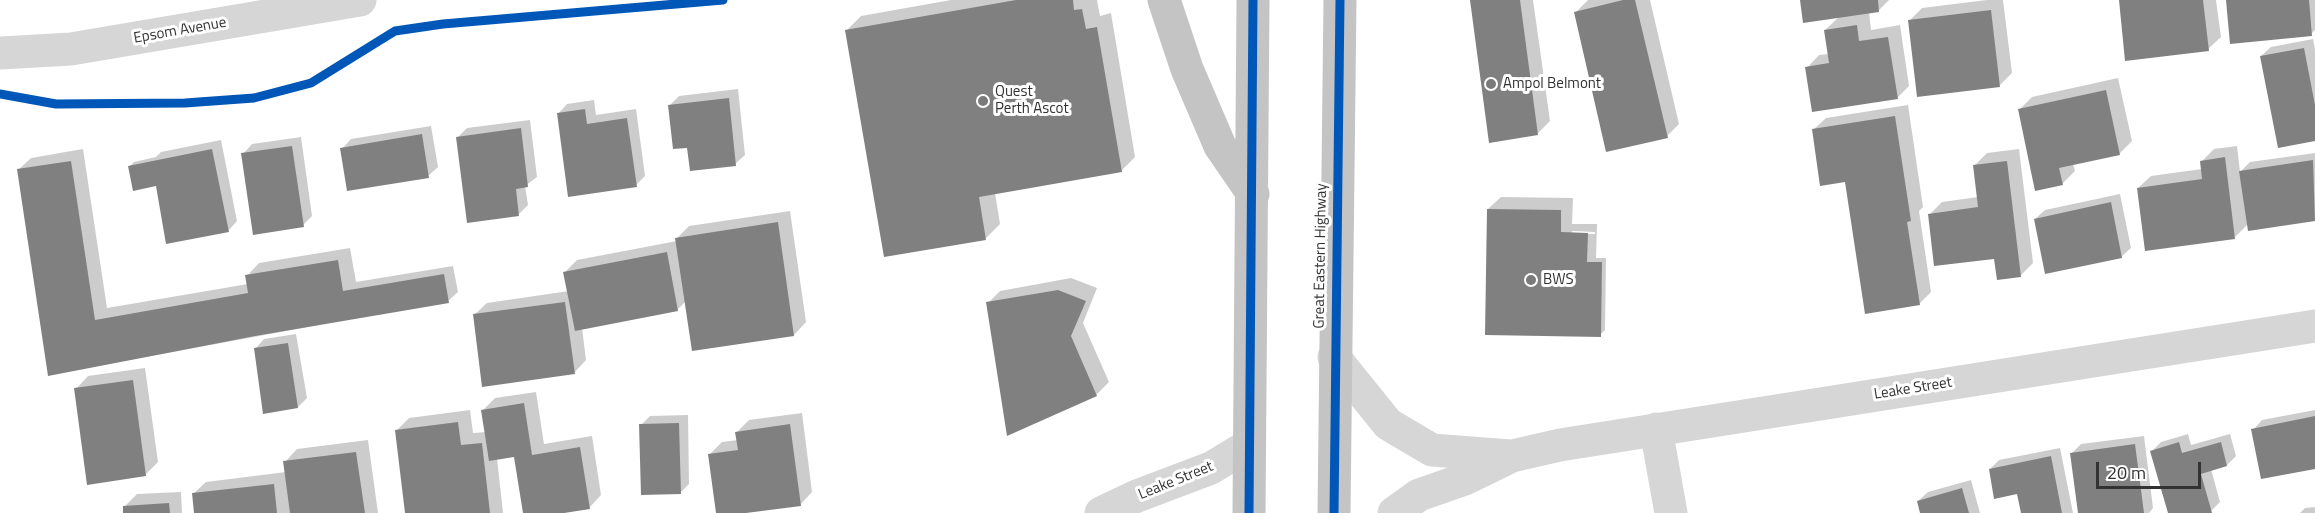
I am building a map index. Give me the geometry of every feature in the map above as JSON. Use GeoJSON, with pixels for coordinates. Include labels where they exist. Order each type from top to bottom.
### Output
{"type":"FeatureCollection","features":[{"type":"Feature","properties":{"kind":"highway"},"geometry":{"type":"LineString","coordinates":[[1164,0],[1187,69],[1220,146],[1252,194]]}},
{"type":"Feature","properties":{"kind":"highway"},"geometry":{"type":"LineString","coordinates":[[1249,513],[1253,0]]}},
{"type":"Feature","properties":{"kind":"highway","name":"Great Eastern Highway"},"geometry":{"type":"LineString","coordinates":[[1334,513],[1334,357],[1340,0]]}},
{"type":"Feature","properties":{"kind":"street","name":"Epsom Avenue"},"geometry":{"type":"LineString","coordinates":[[0,53],[71,50],[360,0]]}},
{"type":"Feature","properties":{"kind":"street","name":"Leake Street"},"geometry":{"type":"LineString","coordinates":[[1334,357],[1388,424],[1432,450],[1512,456],[1656,429],[2315,326]]}},
{"type":"Feature","properties":{"kind":"street"},"geometry":{"type":"LineString","coordinates":[[1656,429],[1671,513]]}},
{"type":"Feature","properties":{"kind":"street","name":"Leake Street"},"geometry":{"type":"LineString","coordinates":[[1101,513],[1137,496],[1211,468],[1250,445]]}},
{"type":"Feature","properties":{"kind":"street","name":"Leake Street"},"geometry":{"type":"LineString","coordinates":[[1394,513],[1419,495],[1465,479],[1512,456]]}},
{"type":"Feature","properties":{"kind":"building","name":"Quest Perth Ascot"},"geometry":{"type":"Polygon","coordinates":[[[1016,0],[1073,0],[1074,10],[1082,9],[1086,29],[1097,27],[1122,172],[979,197],[986,240],[884,257],[845,30],[1016,0]]]}},
{"type":"Feature","properties":{"kind":"building"},"geometry":{"type":"Polygon","coordinates":[[[1470,0],[1520,0],[1538,135],[1489,143],[1470,0]]]}},
{"type":"Feature","properties":{"kind":"building"},"geometry":{"type":"Polygon","coordinates":[[[1623,0],[1635,0],[1668,138],[1606,152],[1574,12],[1623,0]]]}},
{"type":"Feature","properties":{"kind":"building"},"geometry":{"type":"Polygon","coordinates":[[[1800,0],[1878,0],[1879,12],[1803,23],[1800,0]]]}},
{"type":"Feature","properties":{"kind":"building"},"geometry":{"type":"Polygon","coordinates":[[[2119,0],[2203,0],[2209,51],[2125,61],[2119,0]]]}},
{"type":"Feature","properties":{"kind":"building"},"geometry":{"type":"Polygon","coordinates":[[[2226,0],[2309,0],[2312,36],[2230,44],[2226,0]]]}},
{"type":"Feature","properties":{"kind":"building"},"geometry":{"type":"Polygon","coordinates":[[[1991,10],[2000,87],[1917,97],[1908,20],[1991,10]]]}},
{"type":"Feature","properties":{"kind":"building"},"geometry":{"type":"Polygon","coordinates":[[[1857,25],[1859,41],[1888,37],[1898,99],[1812,112],[1805,67],[1829,63],[1824,30],[1857,25]]]}},
{"type":"Feature","properties":{"kind":"building"},"geometry":{"type":"Polygon","coordinates":[[[2304,48],[2315,105],[2315,141],[2278,148],[2260,56],[2304,48]]]}},
{"type":"Feature","properties":{"kind":"building"},"geometry":{"type":"Polygon","coordinates":[[[2106,90],[2120,155],[2059,168],[2063,185],[2035,191],[2018,109],[2106,90]]]}},
{"type":"Feature","properties":{"kind":"building"},"geometry":{"type":"Polygon","coordinates":[[[729,98],[736,166],[690,171],[687,148],[673,149],[668,105],[729,98]]]}},
{"type":"Feature","properties":{"kind":"building"},"geometry":{"type":"Polygon","coordinates":[[[585,109],[587,124],[627,118],[637,187],[568,197],[557,113],[585,109]]]}},
{"type":"Feature","properties":{"kind":"building"},"geometry":{"type":"Polygon","coordinates":[[[1895,116],[1911,221],[1907,222],[1920,305],[1865,314],[1845,182],[1820,186],[1812,129],[1895,116]]]}},
{"type":"Feature","properties":{"kind":"building"},"geometry":{"type":"Polygon","coordinates":[[[521,128],[528,187],[516,189],[519,216],[467,223],[456,137],[521,128]]]}},
{"type":"Feature","properties":{"kind":"building"},"geometry":{"type":"Polygon","coordinates":[[[422,134],[429,178],[347,191],[340,148],[422,134]]]}},
{"type":"Feature","properties":{"kind":"building"},"geometry":{"type":"Polygon","coordinates":[[[292,146],[304,227],[253,235],[241,153],[292,146]]]}},
{"type":"Feature","properties":{"kind":"building"},"geometry":{"type":"Polygon","coordinates":[[[212,149],[229,232],[166,244],[156,186],[133,191],[128,166],[212,149]]]}},
{"type":"Feature","properties":{"kind":"building"},"geometry":{"type":"Polygon","coordinates":[[[2225,157],[2235,239],[2145,251],[2137,188],[2202,179],[2200,161],[2225,157]]]}},
{"type":"Feature","properties":{"kind":"building"},"geometry":{"type":"Polygon","coordinates":[[[2313,160],[2315,221],[2248,231],[2239,171],[2313,160]]]}},
{"type":"Feature","properties":{"kind":"building"},"geometry":{"type":"Polygon","coordinates":[[[71,161],[95,320],[248,293],[245,275],[338,260],[343,291],[444,274],[449,303],[255,336],[48,376],[17,169],[71,161]]]}},
{"type":"Feature","properties":{"kind":"building"},"geometry":{"type":"Polygon","coordinates":[[[2007,161],[2021,277],[1997,280],[1994,259],[1934,266],[1928,214],[1978,207],[1973,165],[2007,161]]]}},
{"type":"Feature","properties":{"kind":"building"},"geometry":{"type":"Polygon","coordinates":[[[2111,202],[2122,258],[2045,274],[2034,219],[2111,202]]]}},
{"type":"Feature","properties":{"kind":"building"},"geometry":{"type":"Polygon","coordinates":[[[1487,209],[1561,210],[1561,232],[1588,233],[1587,262],[1602,262],[1601,337],[1485,335],[1487,209]]]}},
{"type":"Feature","properties":{"kind":"building"},"geometry":{"type":"Polygon","coordinates":[[[778,222],[794,336],[692,351],[675,238],[778,222]]]}},
{"type":"Feature","properties":{"kind":"building"},"geometry":{"type":"Polygon","coordinates":[[[667,252],[678,311],[575,331],[563,272],[667,252]]]}},
{"type":"Feature","properties":{"kind":"building"},"geometry":{"type":"Polygon","coordinates":[[[1058,290],[1086,301],[1071,336],[1097,396],[1007,436],[986,302],[1058,290]]]}},
{"type":"Feature","properties":{"kind":"building"},"geometry":{"type":"Polygon","coordinates":[[[565,302],[575,374],[482,387],[473,314],[565,302]]]}},
{"type":"Feature","properties":{"kind":"building"},"geometry":{"type":"Polygon","coordinates":[[[288,343],[298,408],[263,414],[254,348],[288,343]]]}},
{"type":"Feature","properties":{"kind":"building"},"geometry":{"type":"Polygon","coordinates":[[[133,380],[146,476],[87,485],[74,388],[133,380]]]}},
{"type":"Feature","properties":{"kind":"building"},"geometry":{"type":"Polygon","coordinates":[[[524,403],[532,455],[580,447],[590,509],[564,513],[523,513],[514,457],[489,461],[481,410],[524,403]]]}},
{"type":"Feature","properties":{"kind":"building"},"geometry":{"type":"Polygon","coordinates":[[[2315,416],[2315,469],[2261,479],[2251,429],[2315,416]]]}},
{"type":"Feature","properties":{"kind":"building"},"geometry":{"type":"Polygon","coordinates":[[[458,422],[461,445],[482,443],[490,513],[405,513],[395,430],[458,422]]]}},
{"type":"Feature","properties":{"kind":"building"},"geometry":{"type":"Polygon","coordinates":[[[679,423],[681,494],[641,495],[639,424],[679,423]]]}},
{"type":"Feature","properties":{"kind":"building"},"geometry":{"type":"Polygon","coordinates":[[[790,424],[801,506],[746,513],[716,513],[708,454],[738,450],[735,432],[790,424]]]}},
{"type":"Feature","properties":{"kind":"building"},"geometry":{"type":"Polygon","coordinates":[[[2179,442],[2182,453],[2221,442],[2227,466],[2201,474],[2212,513],[2168,513],[2150,451],[2179,442]]]}},
{"type":"Feature","properties":{"kind":"building"},"geometry":{"type":"Polygon","coordinates":[[[2135,444],[2144,513],[2078,513],[2070,453],[2135,444]]]}},
{"type":"Feature","properties":{"kind":"building"},"geometry":{"type":"Polygon","coordinates":[[[356,452],[365,513],[290,513],[283,461],[356,452]]]}},
{"type":"Feature","properties":{"kind":"building"},"geometry":{"type":"Polygon","coordinates":[[[2051,456],[2062,513],[2021,513],[2017,494],[1994,499],[1989,469],[2051,456]]]}},
{"type":"Feature","properties":{"kind":"building"},"geometry":{"type":"Polygon","coordinates":[[[274,484],[277,513],[194,513],[192,493],[274,484]]]}},
{"type":"Feature","properties":{"kind":"building"},"geometry":{"type":"Polygon","coordinates":[[[1962,488],[1969,513],[1920,513],[1917,501],[1962,488]]]}},
{"type":"Feature","properties":{"kind":"building"},"geometry":{"type":"Polygon","coordinates":[[[169,503],[170,513],[123,513],[123,506],[169,503]]]}},
{"type":"Feature","properties":{"kind":"cycle path"},"geometry":{"type":"LineString","coordinates":[[0,94],[56,104],[185,103],[254,98],[311,83],[395,31],[443,24],[723,0]]}},
{"type":"Feature","properties":{"kind":"cycle path"},"geometry":{"type":"LineString","coordinates":[[1249,513],[1253,0]]}},
{"type":"Feature","properties":{"kind":"cycle path"},"geometry":{"type":"LineString","coordinates":[[1334,513],[1340,0]]}},
{"type":"Feature","properties":{"kind":"place","name":"Ampol Belmont"},"geometry":{"type":"Point","coordinates":[1491,84]}},
{"type":"Feature","properties":{"kind":"place","name":"Quest Perth Ascot"},"geometry":{"type":"Point","coordinates":[983,101]}},
{"type":"Feature","properties":{"kind":"place","name":"BWS"},"geometry":{"type":"Point","coordinates":[1531,280]}}]}
